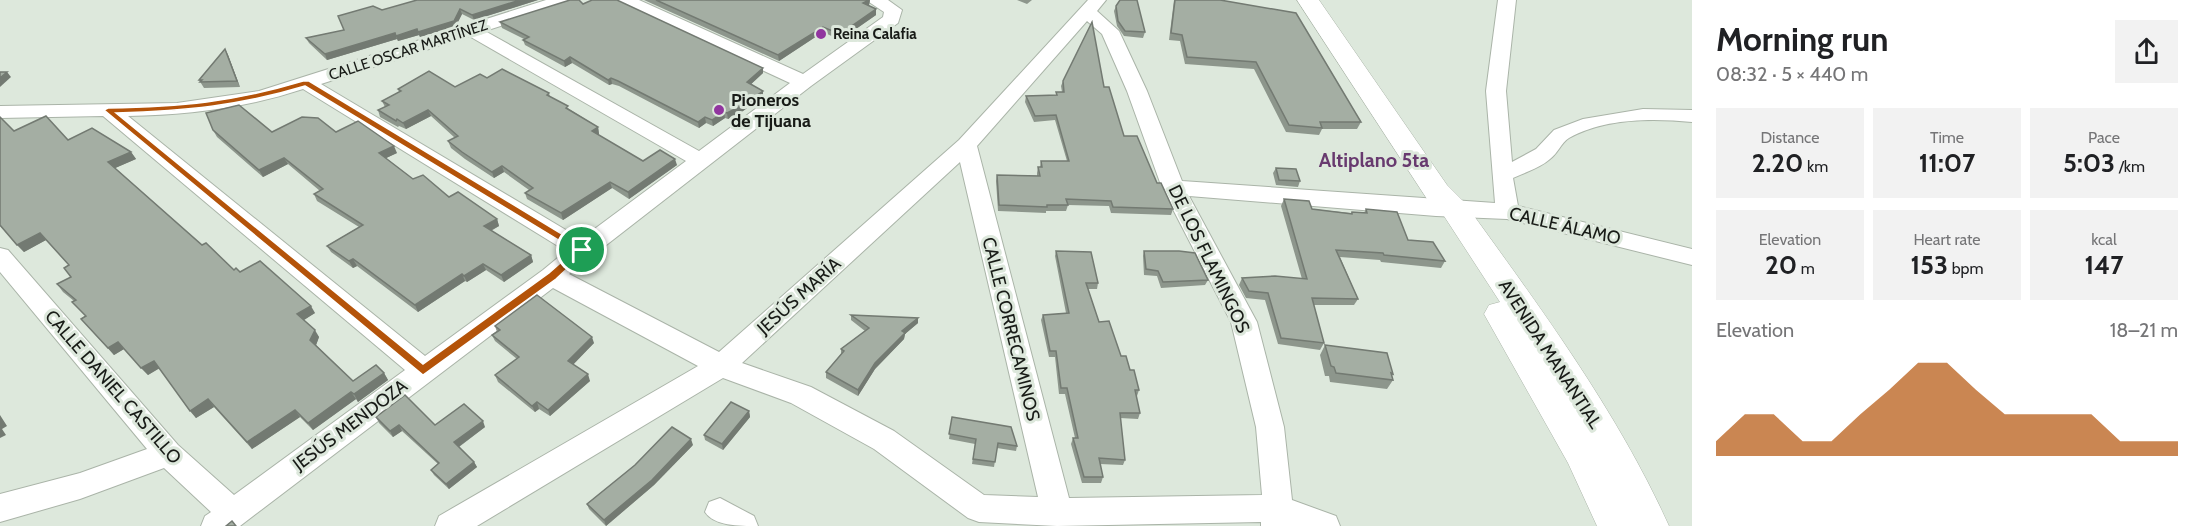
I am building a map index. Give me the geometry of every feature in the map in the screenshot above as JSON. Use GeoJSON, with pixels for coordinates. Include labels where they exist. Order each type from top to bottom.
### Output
{"type":"FeatureCollection","features":[{"type":"Feature","properties":{"kind":"street","name":"CALLE OSCAR MARTÍNEZ"},"geometry":{"type":"LineString","coordinates":[[0,112],[177,109],[262,96],[564,0]]}},
{"type":"Feature","properties":{"kind":"street"},"geometry":{"type":"LineString","coordinates":[[625,0],[804,82]]}},
{"type":"Feature","properties":{"kind":"street","name":"AVENIDA MANANTIAL"},"geometry":{"type":"LineString","coordinates":[[1308,0],[1442,203],[1558,362],[1617,459],[1649,526]]}},
{"type":"Feature","properties":{"kind":"street"},"geometry":{"type":"LineString","coordinates":[[1507,0],[1496,91],[1507,211]]}},
{"type":"Feature","properties":{"kind":"street","name":"JESÚS MENDOZA"},"geometry":{"type":"LineString","coordinates":[[225,519],[552,276],[582,250],[804,82],[892,19],[884,5]]}},
{"type":"Feature","properties":{"kind":"street","name":"JESÚS MARÍA"},"geometry":{"type":"LineString","coordinates":[[450,526],[721,366],[966,145],[1092,5]]}},
{"type":"Feature","properties":{"kind":"street","name":"DE LOS FLAMINGOS"},"geometry":{"type":"LineString","coordinates":[[1092,5],[1110,31],[1137,90],[1173,188],[1244,322],[1270,427],[1277,517]]}},
{"type":"Feature","properties":{"kind":"street"},"geometry":{"type":"LineString","coordinates":[[471,30],[702,161]]}},
{"type":"Feature","properties":{"kind":"street"},"geometry":{"type":"LineString","coordinates":[[306,83],[582,250]]}},
{"type":"Feature","properties":{"kind":"street"},"geometry":{"type":"LineString","coordinates":[[108,110],[423,370]]}},
{"type":"Feature","properties":{"kind":"street"},"geometry":{"type":"LineString","coordinates":[[1502,175],[1543,154],[1559,135],[1575,129],[1625,116],[1668,113],[1692,116]]}},
{"type":"Feature","properties":{"kind":"street","name":"CALLE CORRECAMINOS"},"geometry":{"type":"LineString","coordinates":[[966,145],[1057,512]]}},
{"type":"Feature","properties":{"kind":"street","name":"CALLE ÁLAMO"},"geometry":{"type":"LineString","coordinates":[[1173,188],[1442,203],[1507,211],[1692,257]]}},
{"type":"Feature","properties":{"kind":"street","name":"AVENIDA MANANTIAL"},"geometry":{"type":"LineString","coordinates":[[1442,203],[1584,455],[1617,526]]}},
{"type":"Feature","properties":{"kind":"street","name":"CALLE DANIEL CASTILLO"},"geometry":{"type":"LineString","coordinates":[[0,257],[225,519]]}},
{"type":"Feature","properties":{"kind":"street"},"geometry":{"type":"LineString","coordinates":[[552,276],[721,366],[801,395],[884,440],[976,517],[1057,512],[1277,517],[1325,526]]}},
{"type":"Feature","properties":{"kind":"street"},"geometry":{"type":"LineString","coordinates":[[0,508],[80,486],[168,454]]}},
{"type":"Feature","properties":{"kind":"building"},"geometry":{"type":"Polygon","coordinates":[[[417,0],[520,0],[472,15],[460,9],[454,21],[418,32],[417,29],[396,36],[395,33],[325,54],[306,38],[344,30],[338,16],[373,6],[382,10],[417,0]]]}},
{"type":"Feature","properties":{"kind":"building"},"geometry":{"type":"Polygon","coordinates":[[[570,0],[579,0],[583,4],[592,0],[617,0],[763,68],[747,82],[763,91],[727,113],[724,112],[712,120],[705,117],[698,122],[618,81],[611,78],[608,80],[570,57],[564,61],[523,40],[529,37],[500,22],[570,0]]]}},
{"type":"Feature","properties":{"kind":"building"},"geometry":{"type":"Polygon","coordinates":[[[656,0],[869,0],[863,3],[876,9],[840,34],[823,27],[778,55],[656,0]]]}},
{"type":"Feature","properties":{"kind":"building"},"geometry":{"type":"Polygon","coordinates":[[[1120,0],[1137,0],[1145,32],[1125,31],[1118,21],[1116,6],[1120,0]]]}},
{"type":"Feature","properties":{"kind":"building"},"geometry":{"type":"Polygon","coordinates":[[[1175,0],[1220,0],[1296,13],[1361,122],[1320,122],[1322,128],[1289,125],[1256,62],[1187,57],[1182,35],[1171,33],[1175,0]]]}},
{"type":"Feature","properties":{"kind":"building"},"geometry":{"type":"Polygon","coordinates":[[[1092,22],[1104,87],[1109,87],[1124,136],[1137,136],[1157,183],[1161,183],[1173,209],[1113,207],[1111,201],[1066,199],[1068,205],[1047,205],[1047,207],[999,205],[997,175],[1040,176],[1038,167],[1042,167],[1041,161],[1069,161],[1056,115],[1035,116],[1026,96],[1057,95],[1056,92],[1064,92],[1063,81],[1092,22]]]}},
{"type":"Feature","properties":{"kind":"building"},"geometry":{"type":"Polygon","coordinates":[[[225,49],[237,81],[200,82],[202,80],[199,80],[225,49]]]}},
{"type":"Feature","properties":{"kind":"building"},"geometry":{"type":"Polygon","coordinates":[[[502,69],[549,93],[547,95],[568,106],[566,108],[598,127],[592,131],[643,161],[660,150],[675,159],[628,192],[610,182],[561,213],[525,193],[533,188],[502,166],[492,172],[462,152],[448,141],[458,136],[428,110],[403,123],[378,110],[389,105],[382,101],[429,71],[455,87],[480,74],[487,78],[502,69]]]}},
{"type":"Feature","properties":{"kind":"building"},"geometry":{"type":"Polygon","coordinates":[[[239,105],[272,132],[302,117],[318,118],[336,132],[358,121],[394,146],[379,153],[413,179],[423,175],[449,197],[458,192],[497,219],[484,226],[531,255],[501,275],[483,264],[464,276],[462,274],[415,305],[353,259],[349,261],[327,246],[363,225],[314,194],[323,189],[284,158],[259,170],[213,130],[206,113],[239,105]]]}},
{"type":"Feature","properties":{"kind":"building"},"geometry":{"type":"Polygon","coordinates":[[[46,116],[68,140],[92,128],[131,152],[108,162],[202,245],[206,243],[234,270],[236,268],[240,272],[260,261],[311,306],[297,314],[315,330],[310,340],[353,381],[376,365],[384,373],[354,394],[351,392],[308,423],[295,410],[247,442],[208,399],[190,411],[154,361],[141,368],[118,342],[108,348],[81,319],[86,316],[72,302],[76,300],[57,284],[71,277],[64,268],[69,265],[40,233],[17,245],[0,225],[0,117],[14,131],[46,116]]]}},
{"type":"Feature","properties":{"kind":"building"},"geometry":{"type":"Polygon","coordinates":[[[1276,168],[1296,169],[1300,181],[1279,180],[1276,168]]]}},
{"type":"Feature","properties":{"kind":"building"},"geometry":{"type":"Polygon","coordinates":[[[1284,199],[1309,201],[1312,209],[1352,214],[1352,212],[1367,213],[1366,209],[1397,212],[1408,240],[1433,242],[1445,261],[1336,250],[1358,299],[1312,298],[1324,343],[1281,338],[1268,293],[1249,291],[1242,278],[1275,276],[1307,279],[1284,199]]]}},
{"type":"Feature","properties":{"kind":"building"},"geometry":{"type":"Polygon","coordinates":[[[1056,251],[1091,252],[1098,283],[1086,283],[1099,322],[1109,321],[1121,356],[1126,356],[1130,370],[1134,370],[1139,390],[1135,390],[1140,413],[1120,413],[1125,460],[1099,458],[1103,477],[1084,477],[1073,438],[1078,438],[1067,388],[1061,388],[1056,351],[1050,351],[1043,315],[1069,313],[1056,251]]]}},
{"type":"Feature","properties":{"kind":"building"},"geometry":{"type":"Polygon","coordinates":[[[1144,251],[1195,253],[1208,280],[1163,282],[1158,271],[1146,269],[1144,251]]]}},
{"type":"Feature","properties":{"kind":"building"},"geometry":{"type":"Polygon","coordinates":[[[537,295],[592,337],[568,361],[588,374],[548,410],[537,402],[532,406],[495,375],[519,357],[492,335],[500,330],[495,326],[537,295]]]}},
{"type":"Feature","properties":{"kind":"building"},"geometry":{"type":"Polygon","coordinates":[[[851,315],[918,318],[902,331],[905,333],[875,363],[858,390],[826,372],[844,351],[841,349],[869,328],[851,315]]]}},
{"type":"Feature","properties":{"kind":"building"},"geometry":{"type":"Polygon","coordinates":[[[1325,345],[1387,353],[1393,380],[1336,373],[1334,367],[1331,366],[1325,345]]]}},
{"type":"Feature","properties":{"kind":"building"},"geometry":{"type":"Polygon","coordinates":[[[405,395],[435,425],[464,404],[483,421],[454,442],[474,462],[446,484],[431,470],[439,463],[399,425],[390,431],[376,417],[405,395]]]}},
{"type":"Feature","properties":{"kind":"building"},"geometry":{"type":"Polygon","coordinates":[[[731,402],[749,411],[722,444],[704,435],[731,402]]]}},
{"type":"Feature","properties":{"kind":"building"},"geometry":{"type":"Polygon","coordinates":[[[952,417],[1011,427],[1017,446],[998,443],[995,462],[973,459],[976,439],[949,434],[952,417]]]}},
{"type":"Feature","properties":{"kind":"building"},"geometry":{"type":"Polygon","coordinates":[[[672,427],[691,439],[652,480],[604,520],[587,504],[635,465],[672,427]]]}},
{"type":"Feature","properties":{"kind":"building"},"geometry":{"type":"Polygon","coordinates":[[[232,521],[236,526],[226,526],[232,521]]]}},
{"type":"Feature","properties":{"kind":"place","name":"Reina Calafia"},"geometry":{"type":"Point","coordinates":[821,34]}},
{"type":"Feature","properties":{"kind":"place","name":"Pioneros de Tijuana"},"geometry":{"type":"Point","coordinates":[719,110]}},
{"type":"Feature","properties":{"kind":"district","name":"Altiplano 5ta"},"geometry":{"type":"Point","coordinates":[1374,160]}},
{"type":"Feature","properties":{"kind":"route"},"geometry":{"type":"LineString","coordinates":[[306,83],[582,250],[552,276],[423,370],[108,110],[177,109],[220,104],[262,96],[306,83]]}}]}
